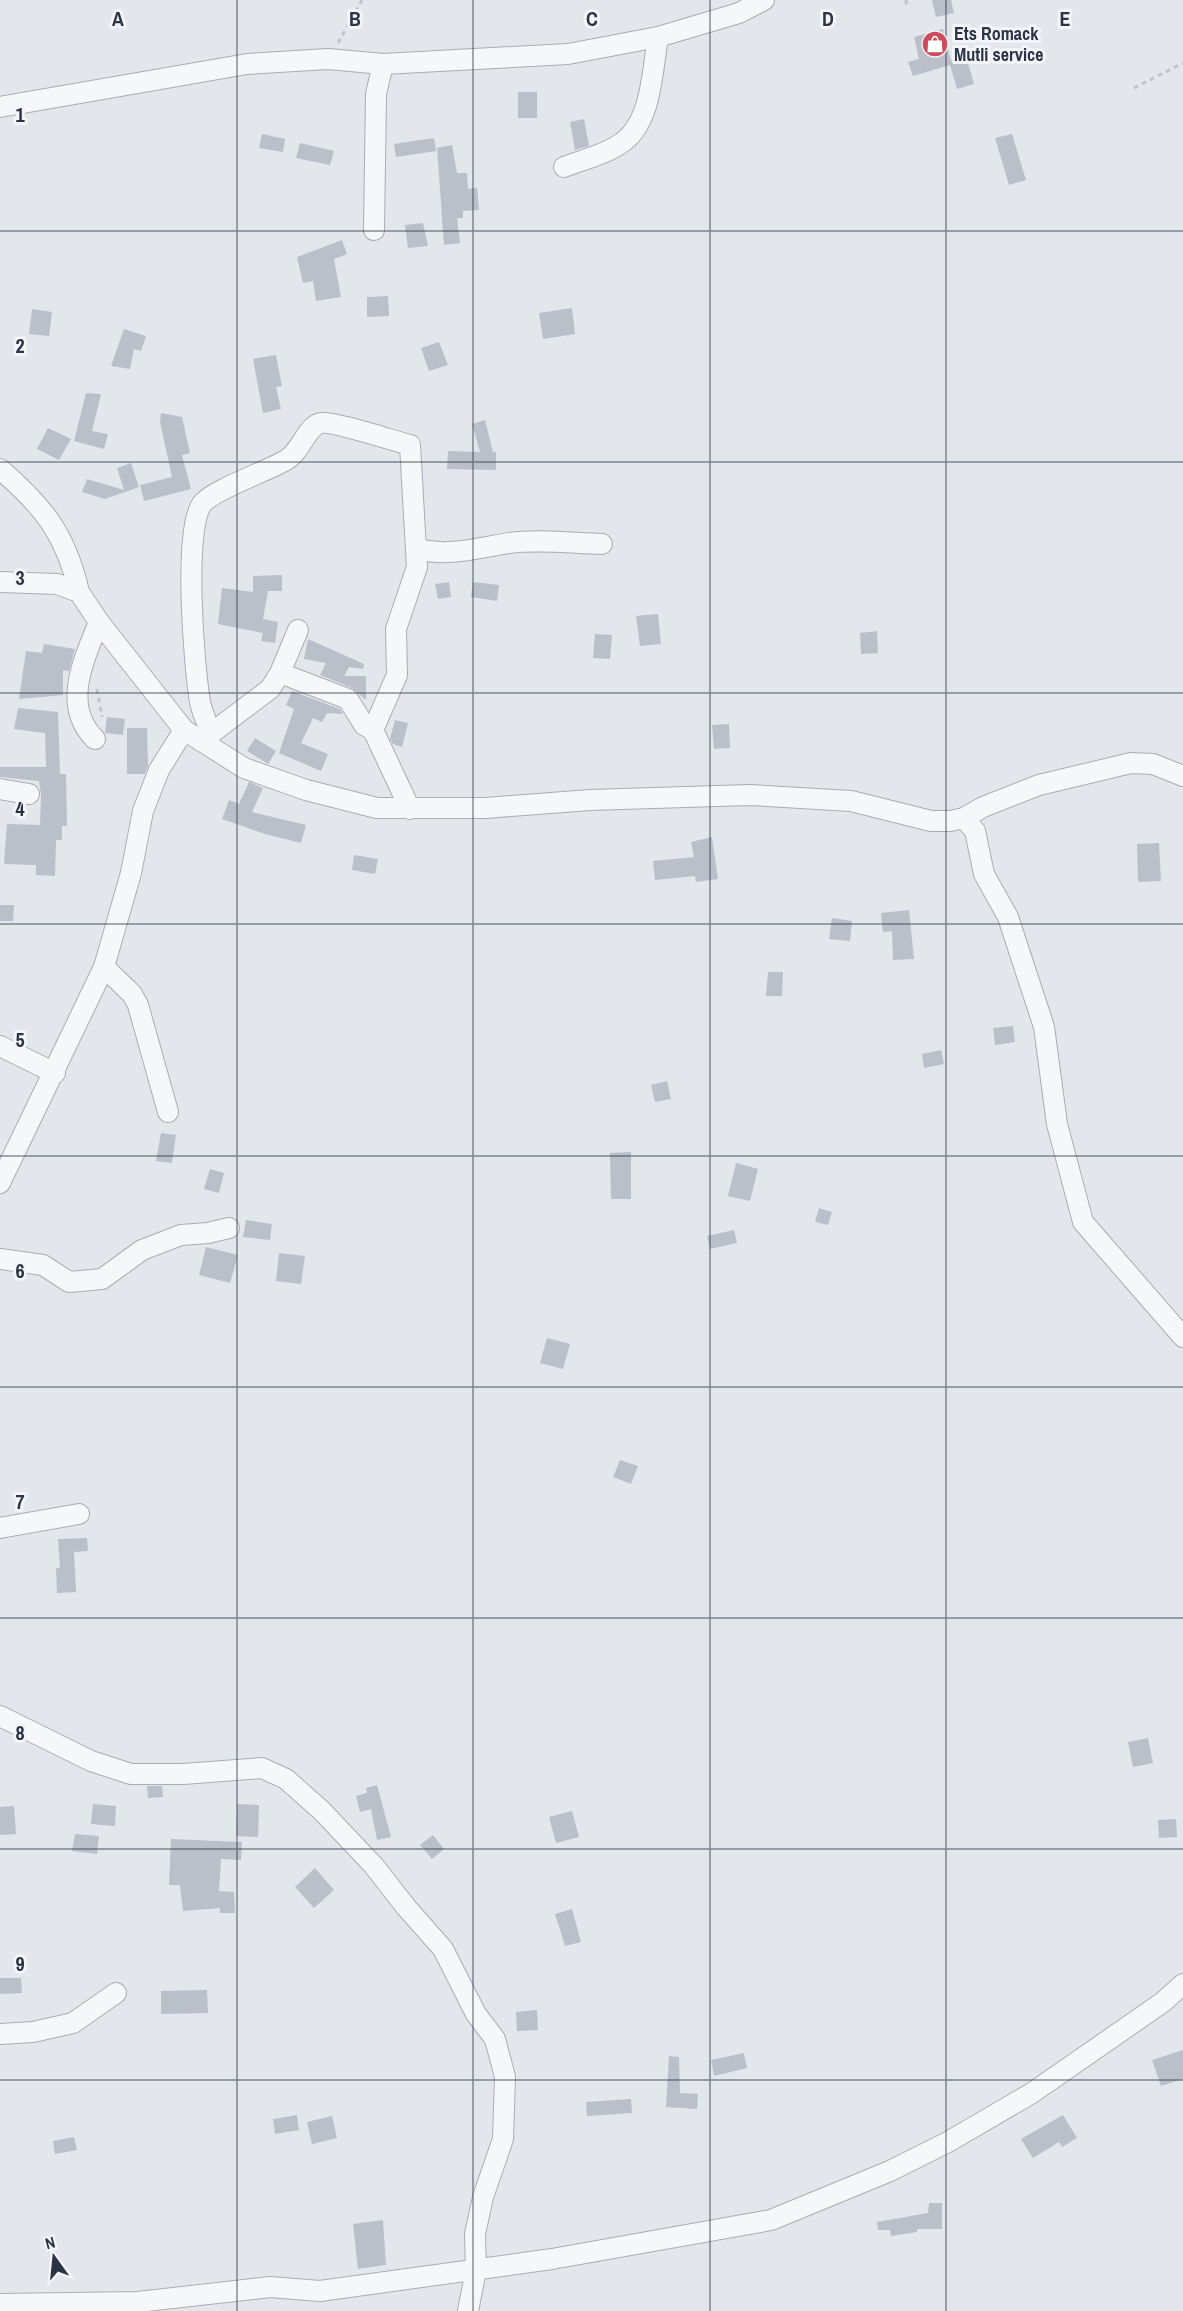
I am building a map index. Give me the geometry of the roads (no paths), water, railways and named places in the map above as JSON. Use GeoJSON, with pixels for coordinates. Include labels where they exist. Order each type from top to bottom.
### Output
{"type":"FeatureCollection","features":[{"type":"Feature","properties":{"kind":"street"},"geometry":{"type":"LineString","coordinates":[[0,107],[247,64],[328,60],[383,64],[568,54],[658,37],[738,7],[764,0]]}},
{"type":"Feature","properties":{"kind":"street"},"geometry":{"type":"LineString","coordinates":[[564,167],[620,144],[635,130],[645,109],[658,37]]}},
{"type":"Feature","properties":{"kind":"street"},"geometry":{"type":"LineString","coordinates":[[374,230],[376,94],[383,64]]}},
{"type":"Feature","properties":{"kind":"street"},"geometry":{"type":"LineString","coordinates":[[205,737],[192,595],[194,520],[202,504],[212,494],[268,471],[295,455],[310,428],[325,422],[410,445],[417,567],[396,629],[397,675],[373,730]]}},
{"type":"Feature","properties":{"kind":"street"},"geometry":{"type":"LineString","coordinates":[[0,469],[47,515],[62,537],[79,592],[99,622],[184,730],[205,737],[244,768],[306,790],[377,808],[410,809],[750,795],[851,801],[931,821],[964,818],[983,807],[1039,785],[1131,763],[1154,764],[1183,776]]}},
{"type":"Feature","properties":{"kind":"street"},"geometry":{"type":"LineString","coordinates":[[417,549],[435,553],[476,551],[509,543],[602,544]]}},
{"type":"Feature","properties":{"kind":"street"},"geometry":{"type":"LineString","coordinates":[[0,582],[57,585],[79,592]]}},
{"type":"Feature","properties":{"kind":"street"},"geometry":{"type":"LineString","coordinates":[[95,740],[81,720],[77,686],[80,670],[99,622]]}},
{"type":"Feature","properties":{"kind":"street"},"geometry":{"type":"LineString","coordinates":[[205,737],[270,689],[280,673],[298,630]]}},
{"type":"Feature","properties":{"kind":"street"},"geometry":{"type":"LineString","coordinates":[[280,673],[348,699],[364,724],[373,730],[410,809]]}},
{"type":"Feature","properties":{"kind":"street"},"geometry":{"type":"LineString","coordinates":[[0,1183],[55,1073],[104,967],[131,873],[143,811],[159,770],[184,730]]}},
{"type":"Feature","properties":{"kind":"street"},"geometry":{"type":"LineString","coordinates":[[0,789],[29,794]]}},
{"type":"Feature","properties":{"kind":"street"},"geometry":{"type":"LineString","coordinates":[[964,818],[975,831],[986,880],[1008,917],[1044,1027],[1057,1125],[1083,1222],[1183,1337]]}},
{"type":"Feature","properties":{"kind":"street"},"geometry":{"type":"LineString","coordinates":[[104,967],[132,994],[138,1005],[168,1112]]}},
{"type":"Feature","properties":{"kind":"street"},"geometry":{"type":"LineString","coordinates":[[0,1046],[55,1073]]}},
{"type":"Feature","properties":{"kind":"street"},"geometry":{"type":"LineString","coordinates":[[0,1259],[43,1265],[69,1282],[102,1279],[142,1250],[181,1235],[208,1233],[228,1228]]}},
{"type":"Feature","properties":{"kind":"street"},"geometry":{"type":"LineString","coordinates":[[0,1528],[79,1514]]}},
{"type":"Feature","properties":{"kind":"street"},"geometry":{"type":"LineString","coordinates":[[0,1716],[91,1761],[131,1774],[183,1774],[262,1768],[286,1779],[322,1811],[374,1866],[443,1949],[476,2014],[495,2039],[505,2077],[503,2139],[483,2197],[475,2234],[476,2270],[468,2311]]}},
{"type":"Feature","properties":{"kind":"street"},"geometry":{"type":"LineString","coordinates":[[0,2304],[138,2302],[270,2287],[320,2291],[476,2270],[666,2239],[782,2215],[890,2171],[948,2142],[1041,2087],[1162,2002],[1183,1984]]}},
{"type":"Feature","properties":{"kind":"street"},"geometry":{"type":"LineString","coordinates":[[0,2034],[33,2032],[73,2023],[116,1993]]}},
{"type":"Feature","properties":{"kind":"place","name":"Ets Romack Mutli service"},"geometry":{"type":"Point","coordinates":[935,44]}}]}
